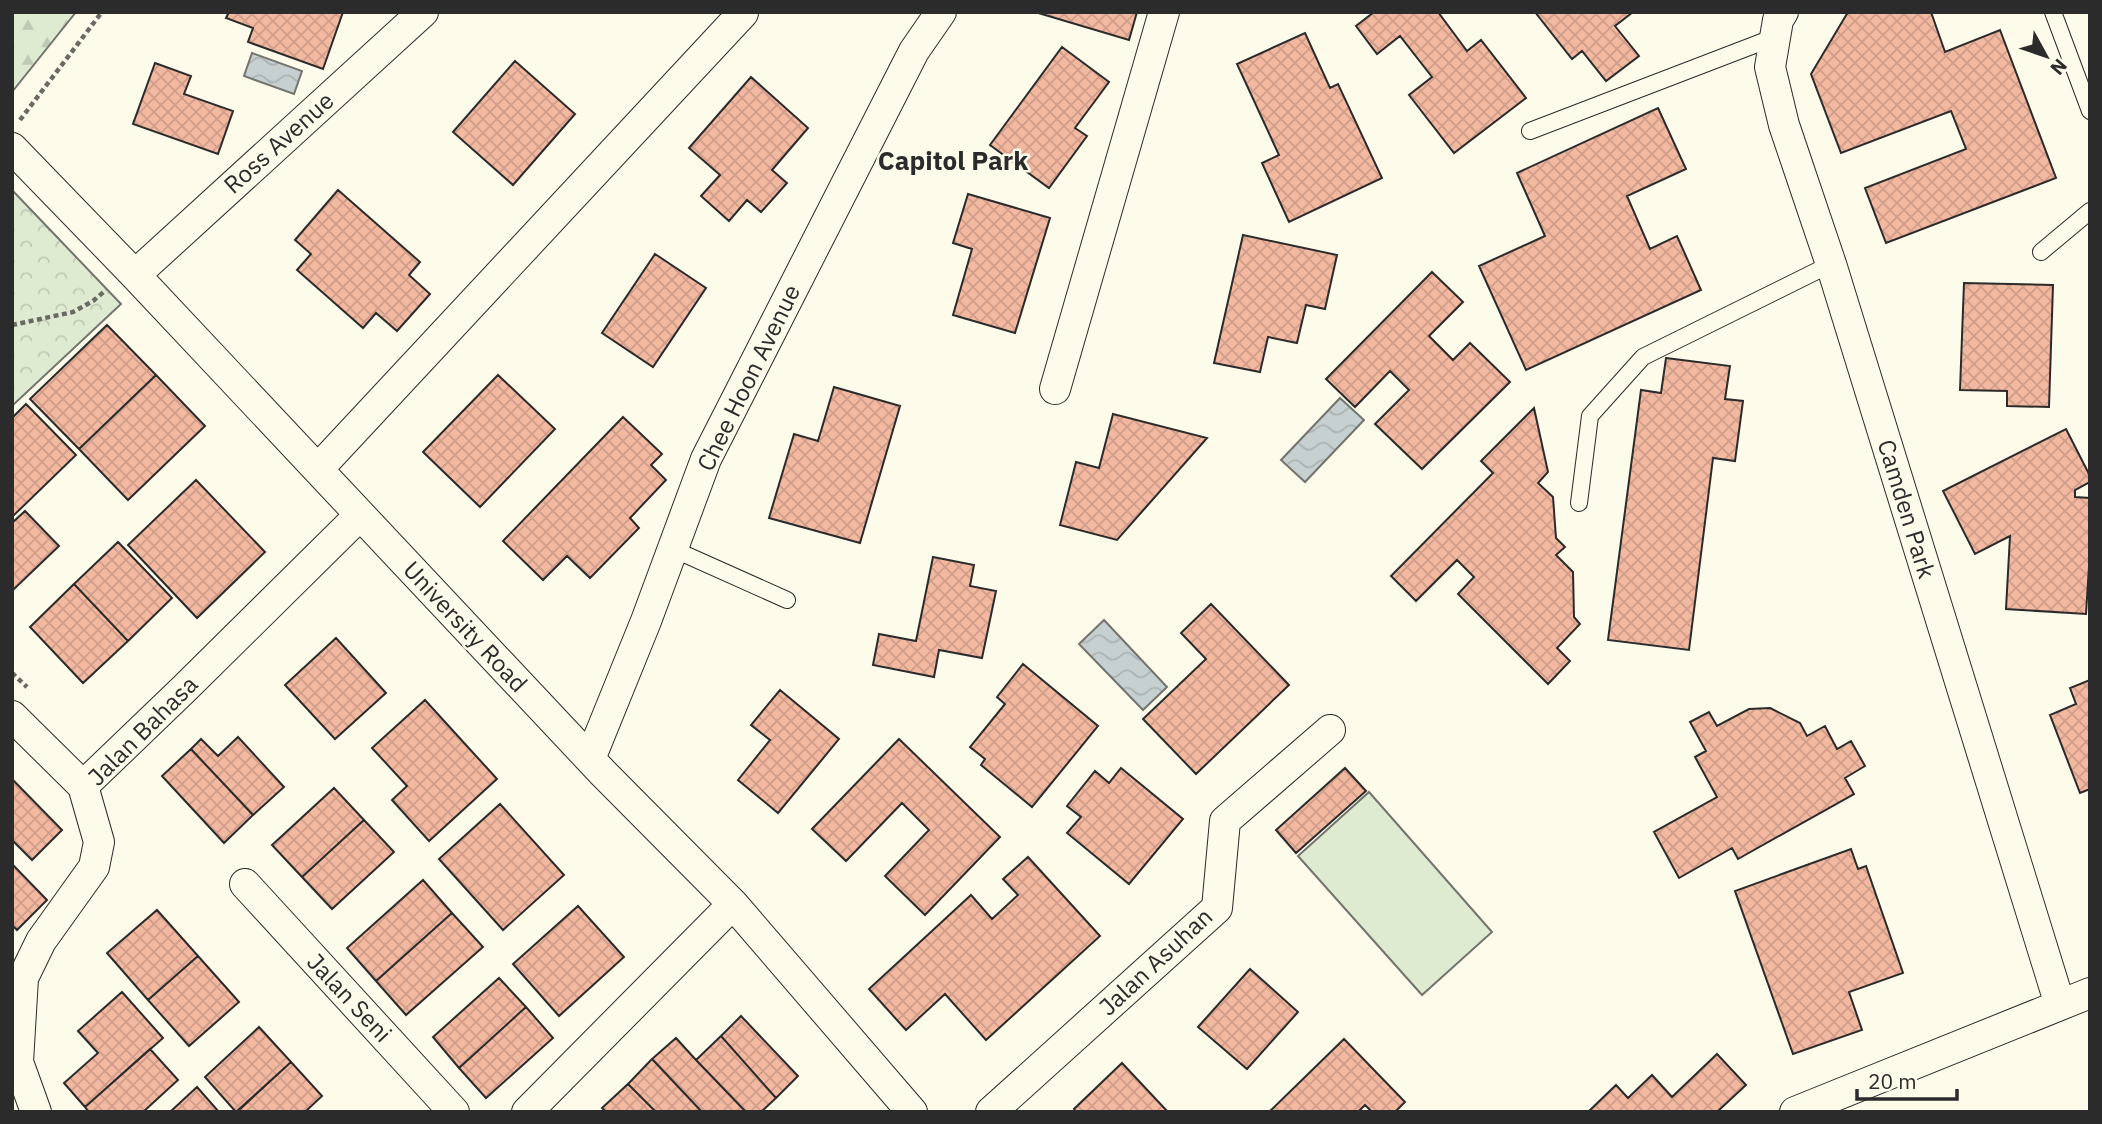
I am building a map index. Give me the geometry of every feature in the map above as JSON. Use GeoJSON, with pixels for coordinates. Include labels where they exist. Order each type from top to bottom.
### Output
{"type":"FeatureCollection","features":[{"type":"Feature","properties":{"kind":"street","name":"Ross Avenue"},"geometry":{"type":"LineString","coordinates":[[123,280],[424,12]]}},
{"type":"Feature","properties":{"kind":"street","name":"Chee Hoon Avenue"},"geometry":{"type":"LineString","coordinates":[[590,760],[706,459],[914,51],[941,12]]}},
{"type":"Feature","properties":{"kind":"street"},"geometry":{"type":"LineString","coordinates":[[1055,389],[1164,12]]}},
{"type":"Feature","properties":{"kind":"street"},"geometry":{"type":"LineString","coordinates":[[318,469],[743,13]]}},
{"type":"Feature","properties":{"kind":"street","name":"Camden Park"},"geometry":{"type":"LineString","coordinates":[[1779,25],[1770,67],[1784,125],[1830,264],[2060,1005]]}},
{"type":"Feature","properties":{"kind":"street","name":"University Road"},"geometry":{"type":"LineString","coordinates":[[12,148],[123,280],[318,469],[590,760],[733,904],[912,1112]]}},
{"type":"Feature","properties":{"kind":"street","name":"Jalan Bahasa"},"geometry":{"type":"LineString","coordinates":[[36,1112],[18,1062],[23,978],[41,941],[94,867],[99,842],[83,786],[360,515]]}},
{"type":"Feature","properties":{"kind":"street"},"geometry":{"type":"LineString","coordinates":[[12,716],[83,786]]}},
{"type":"Feature","properties":{"kind":"street","name":"Jalan Asuhan"},"geometry":{"type":"LineString","coordinates":[[991,1112],[1217,908],[1225,821],[1330,730]]}},
{"type":"Feature","properties":{"kind":"street","name":"Jalan Seni"},"geometry":{"type":"LineString","coordinates":[[244,884],[454,1112]]}},
{"type":"Feature","properties":{"kind":"street"},"geometry":{"type":"LineString","coordinates":[[527,1112],[733,904]]}},
{"type":"Feature","properties":{"kind":"street"},"geometry":{"type":"LineString","coordinates":[[1795,1112],[2090,993]]}},
{"type":"Feature","properties":{"kind":"lane"},"geometry":{"type":"LineString","coordinates":[[2053,12],[2090,111]]}},
{"type":"Feature","properties":{"kind":"lane"},"geometry":{"type":"LineString","coordinates":[[1530,131],[1779,25]]}},
{"type":"Feature","properties":{"kind":"lane"},"geometry":{"type":"LineString","coordinates":[[2041,252],[2090,211]]}},
{"type":"Feature","properties":{"kind":"lane"},"geometry":{"type":"LineString","coordinates":[[1579,503],[1590,416],[1643,357],[1830,264]]}},
{"type":"Feature","properties":{"kind":"lane"},"geometry":{"type":"LineString","coordinates":[[673,549],[787,600]]}},
{"type":"Feature","properties":{"kind":"path"},"geometry":{"type":"LineString","coordinates":[[12,130],[102,12]]}},
{"type":"Feature","properties":{"kind":"path"},"geometry":{"type":"LineString","coordinates":[[12,325],[73,312],[123,280]]}},
{"type":"Feature","properties":{"kind":"path"},"geometry":{"type":"LineString","coordinates":[[12,673],[32,692]]}},
{"type":"Feature","properties":{"kind":"green space"},"geometry":{"type":"Polygon","coordinates":[[[12,12],[76,12],[12,92],[12,12]]]}},
{"type":"Feature","properties":{"kind":"green space"},"geometry":{"type":"Polygon","coordinates":[[[12,190],[121,304],[12,406],[12,190]]]}},
{"type":"Feature","properties":{"kind":"green space"},"geometry":{"type":"Polygon","coordinates":[[[1369,792],[1492,932],[1422,995],[1298,856],[1369,792]]]}},
{"type":"Feature","properties":{"kind":"water"},"geometry":{"type":"Polygon","coordinates":[[[252,53],[302,71],[294,94],[244,76],[252,53]]]}},
{"type":"Feature","properties":{"kind":"water"},"geometry":{"type":"Polygon","coordinates":[[[1340,398],[1364,420],[1305,482],[1281,460],[1340,398]]]}},
{"type":"Feature","properties":{"kind":"water"},"geometry":{"type":"Polygon","coordinates":[[[1104,620],[1167,687],[1143,710],[1079,644],[1104,620]]]}},
{"type":"Feature","properties":{"kind":"building"},"geometry":{"type":"Polygon","coordinates":[[[229,12],[343,12],[323,69],[248,42],[253,28],[226,18],[229,12]]]}},
{"type":"Feature","properties":{"kind":"building"},"geometry":{"type":"Polygon","coordinates":[[[1035,12],[1137,12],[1129,40],[1035,12]]]}},
{"type":"Feature","properties":{"kind":"building"},"geometry":{"type":"Polygon","coordinates":[[[1374,12],[1438,12],[1467,51],[1481,40],[1526,98],[1454,153],[1409,95],[1432,77],[1400,36],[1377,54],[1356,26],[1374,12]]]}},
{"type":"Feature","properties":{"kind":"building"},"geometry":{"type":"Polygon","coordinates":[[[1535,12],[1633,12],[1615,26],[1639,56],[1606,81],[1582,51],[1572,59],[1535,12]]]}},
{"type":"Feature","properties":{"kind":"building"},"geometry":{"type":"Polygon","coordinates":[[[1848,12],[1931,12],[1945,52],[2000,30],[2056,178],[1886,243],[1865,188],[1966,149],[1951,111],[1841,153],[1811,74],[1848,12]]]}},
{"type":"Feature","properties":{"kind":"building"},"geometry":{"type":"Polygon","coordinates":[[[1305,33],[1330,88],[1338,84],[1382,178],[1289,222],[1262,163],[1279,155],[1237,64],[1305,33]]]}},
{"type":"Feature","properties":{"kind":"building"},"geometry":{"type":"Polygon","coordinates":[[[1062,47],[1109,82],[1075,128],[1087,136],[1049,188],[990,145],[1062,47]]]}},
{"type":"Feature","properties":{"kind":"building"},"geometry":{"type":"Polygon","coordinates":[[[515,61],[575,114],[513,185],[453,132],[515,61]]]}},
{"type":"Feature","properties":{"kind":"building"},"geometry":{"type":"Polygon","coordinates":[[[155,63],[191,76],[184,94],[233,111],[218,154],[133,124],[155,63]]]}},
{"type":"Feature","properties":{"kind":"building"},"geometry":{"type":"Polygon","coordinates":[[[751,77],[808,128],[772,170],[787,183],[761,212],[747,200],[729,221],[701,196],[720,175],[689,148],[751,77]]]}},
{"type":"Feature","properties":{"kind":"building"},"geometry":{"type":"Polygon","coordinates":[[[1658,108],[1686,169],[1627,196],[1650,249],[1677,236],[1701,290],[1526,370],[1479,266],[1545,236],[1517,173],[1658,108]]]}},
{"type":"Feature","properties":{"kind":"building"},"geometry":{"type":"Polygon","coordinates":[[[338,190],[420,262],[409,275],[430,294],[397,331],[376,313],[363,328],[297,270],[311,254],[295,240],[338,190]]]}},
{"type":"Feature","properties":{"kind":"building"},"geometry":{"type":"Polygon","coordinates":[[[968,194],[1050,218],[1015,333],[953,315],[972,249],[953,243],[968,194]]]}},
{"type":"Feature","properties":{"kind":"building"},"geometry":{"type":"Polygon","coordinates":[[[1243,235],[1337,255],[1325,309],[1306,305],[1297,343],[1268,337],[1260,372],[1214,363],[1243,235]]]}},
{"type":"Feature","properties":{"kind":"building"},"geometry":{"type":"Polygon","coordinates":[[[655,254],[706,288],[653,367],[602,333],[655,254]]]}},
{"type":"Feature","properties":{"kind":"building"},"geometry":{"type":"Polygon","coordinates":[[[1432,272],[1463,302],[1429,336],[1453,360],[1470,343],[1510,382],[1422,469],[1375,424],[1409,390],[1390,371],[1355,407],[1326,379],[1432,272]]]}},
{"type":"Feature","properties":{"kind":"building"},"geometry":{"type":"Polygon","coordinates":[[[1964,283],[2053,285],[2049,407],[2007,406],[2007,391],[1960,390],[1964,283]]]}},
{"type":"Feature","properties":{"kind":"building"},"geometry":{"type":"Polygon","coordinates":[[[107,325],[156,375],[79,449],[30,399],[107,325]]]}},
{"type":"Feature","properties":{"kind":"building"},"geometry":{"type":"Polygon","coordinates":[[[1666,358],[1730,366],[1725,399],[1743,401],[1735,461],[1713,458],[1689,650],[1608,640],[1641,390],[1661,393],[1666,358]]]}},
{"type":"Feature","properties":{"kind":"building"},"geometry":{"type":"Polygon","coordinates":[[[156,375],[205,426],[128,500],[79,449],[156,375]]]}},
{"type":"Feature","properties":{"kind":"building"},"geometry":{"type":"Polygon","coordinates":[[[498,375],[555,429],[480,507],[423,452],[498,375]]]}},
{"type":"Feature","properties":{"kind":"building"},"geometry":{"type":"Polygon","coordinates":[[[834,387],[900,406],[860,543],[769,518],[794,434],[818,441],[834,387]]]}},
{"type":"Feature","properties":{"kind":"building"},"geometry":{"type":"Polygon","coordinates":[[[26,404],[76,455],[12,517],[12,418],[26,404]]]}},
{"type":"Feature","properties":{"kind":"building"},"geometry":{"type":"Polygon","coordinates":[[[1534,408],[1548,472],[1538,483],[1553,497],[1556,538],[1565,547],[1556,555],[1573,572],[1574,617],[1580,624],[1557,648],[1570,661],[1548,684],[1458,594],[1474,577],[1457,560],[1416,601],[1391,576],[1493,473],[1481,461],[1534,408]]]}},
{"type":"Feature","properties":{"kind":"building"},"geometry":{"type":"Polygon","coordinates":[[[1113,414],[1207,438],[1117,540],[1060,525],[1076,462],[1099,468],[1113,414]]]}},
{"type":"Feature","properties":{"kind":"building"},"geometry":{"type":"Polygon","coordinates":[[[623,417],[662,454],[651,465],[666,480],[630,518],[639,528],[590,578],[567,556],[543,580],[503,541],[623,417]]]}},
{"type":"Feature","properties":{"kind":"building"},"geometry":{"type":"Polygon","coordinates":[[[2066,429],[2090,476],[2090,482],[2075,490],[2075,497],[2090,498],[2086,614],[2006,609],[2010,536],[1975,554],[1943,491],[2066,429]]]}},
{"type":"Feature","properties":{"kind":"building"},"geometry":{"type":"Polygon","coordinates":[[[196,480],[265,552],[197,618],[128,545],[196,480]]]}},
{"type":"Feature","properties":{"kind":"building"},"geometry":{"type":"Polygon","coordinates":[[[25,511],[59,546],[12,591],[12,523],[25,511]]]}},
{"type":"Feature","properties":{"kind":"building"},"geometry":{"type":"Polygon","coordinates":[[[118,542],[172,598],[128,641],[74,584],[118,542]]]}},
{"type":"Feature","properties":{"kind":"building"},"geometry":{"type":"Polygon","coordinates":[[[933,557],[974,565],[970,586],[996,591],[982,658],[939,650],[934,677],[873,665],[879,634],[916,641],[933,557]]]}},
{"type":"Feature","properties":{"kind":"building"},"geometry":{"type":"Polygon","coordinates":[[[74,584],[128,641],[83,683],[30,627],[74,584]]]}},
{"type":"Feature","properties":{"kind":"building"},"geometry":{"type":"Polygon","coordinates":[[[1211,604],[1289,685],[1196,774],[1143,719],[1206,659],[1181,633],[1211,604]]]}},
{"type":"Feature","properties":{"kind":"building"},"geometry":{"type":"Polygon","coordinates":[[[336,638],[386,693],[335,739],[285,685],[336,638]]]}},
{"type":"Feature","properties":{"kind":"building"},"geometry":{"type":"Polygon","coordinates":[[[1023,664],[1098,726],[1032,807],[981,765],[985,759],[970,747],[1005,704],[997,697],[1023,664]]]}},
{"type":"Feature","properties":{"kind":"building"},"geometry":{"type":"Polygon","coordinates":[[[2090,680],[2090,789],[2080,793],[2050,715],[2076,704],[2070,688],[2090,680]]]}},
{"type":"Feature","properties":{"kind":"building"},"geometry":{"type":"Polygon","coordinates":[[[780,690],[839,739],[778,813],[738,780],[770,740],[751,725],[780,690]]]}},
{"type":"Feature","properties":{"kind":"building"},"geometry":{"type":"Polygon","coordinates":[[[425,700],[497,779],[429,841],[392,800],[407,786],[372,748],[425,700]]]}},
{"type":"Feature","properties":{"kind":"building"},"geometry":{"type":"Polygon","coordinates":[[[1770,708],[1800,723],[1807,736],[1825,726],[1837,749],[1851,741],[1865,766],[1845,778],[1854,794],[1738,859],[1732,848],[1679,878],[1654,832],[1717,797],[1695,757],[1706,751],[1690,722],[1709,712],[1717,726],[1749,709],[1770,708]]]}},
{"type":"Feature","properties":{"kind":"building"},"geometry":{"type":"Polygon","coordinates":[[[238,737],[284,787],[253,815],[191,749],[201,739],[218,756],[238,737]]]}},
{"type":"Feature","properties":{"kind":"building"},"geometry":{"type":"Polygon","coordinates":[[[899,739],[1000,837],[925,915],[885,876],[929,830],[902,803],[846,861],[812,829],[899,739]]]}},
{"type":"Feature","properties":{"kind":"building"},"geometry":{"type":"Polygon","coordinates":[[[191,749],[253,815],[224,843],[162,776],[191,749]]]}},
{"type":"Feature","properties":{"kind":"building"},"geometry":{"type":"Polygon","coordinates":[[[1121,768],[1183,819],[1129,884],[1067,833],[1081,817],[1067,806],[1095,771],[1109,783],[1121,768]]]}},
{"type":"Feature","properties":{"kind":"building"},"geometry":{"type":"Polygon","coordinates":[[[1345,768],[1366,791],[1296,853],[1276,830],[1345,768]]]}},
{"type":"Feature","properties":{"kind":"building"},"geometry":{"type":"Polygon","coordinates":[[[12,779],[62,830],[32,860],[12,840],[12,779]]]}},
{"type":"Feature","properties":{"kind":"building"},"geometry":{"type":"Polygon","coordinates":[[[334,788],[364,820],[302,877],[272,845],[334,788]]]}},
{"type":"Feature","properties":{"kind":"building"},"geometry":{"type":"Polygon","coordinates":[[[500,804],[564,875],[503,930],[439,859],[500,804]]]}},
{"type":"Feature","properties":{"kind":"building"},"geometry":{"type":"Polygon","coordinates":[[[364,820],[394,852],[332,909],[302,877],[364,820]]]}},
{"type":"Feature","properties":{"kind":"building"},"geometry":{"type":"Polygon","coordinates":[[[1851,849],[1858,869],[1866,866],[1903,973],[1849,992],[1862,1030],[1793,1054],[1735,891],[1851,849]]]}},
{"type":"Feature","properties":{"kind":"building"},"geometry":{"type":"Polygon","coordinates":[[[1028,857],[1100,936],[986,1040],[945,994],[906,1030],[869,989],[971,895],[992,919],[1018,895],[1003,879],[1028,857]]]}},
{"type":"Feature","properties":{"kind":"building"},"geometry":{"type":"Polygon","coordinates":[[[12,864],[47,900],[17,930],[12,925],[12,864]]]}},
{"type":"Feature","properties":{"kind":"building"},"geometry":{"type":"Polygon","coordinates":[[[423,880],[452,913],[376,981],[347,948],[423,880]]]}},
{"type":"Feature","properties":{"kind":"building"},"geometry":{"type":"Polygon","coordinates":[[[578,906],[624,957],[559,1016],[513,964],[578,906]]]}},
{"type":"Feature","properties":{"kind":"building"},"geometry":{"type":"Polygon","coordinates":[[[157,910],[198,956],[148,1000],[107,953],[157,910]]]}},
{"type":"Feature","properties":{"kind":"building"},"geometry":{"type":"Polygon","coordinates":[[[452,913],[483,947],[406,1015],[376,981],[452,913]]]}},
{"type":"Feature","properties":{"kind":"building"},"geometry":{"type":"Polygon","coordinates":[[[198,956],[239,1002],[189,1046],[148,1000],[198,956]]]}},
{"type":"Feature","properties":{"kind":"building"},"geometry":{"type":"Polygon","coordinates":[[[1250,969],[1298,1012],[1247,1069],[1198,1027],[1250,969]]]}},
{"type":"Feature","properties":{"kind":"building"},"geometry":{"type":"Polygon","coordinates":[[[499,978],[526,1007],[459,1068],[433,1037],[499,978]]]}},
{"type":"Feature","properties":{"kind":"building"},"geometry":{"type":"Polygon","coordinates":[[[122,992],[163,1038],[85,1107],[64,1083],[98,1053],[78,1031],[122,992]]]}},
{"type":"Feature","properties":{"kind":"building"},"geometry":{"type":"Polygon","coordinates":[[[526,1007],[553,1038],[486,1098],[459,1068],[526,1007]]]}},
{"type":"Feature","properties":{"kind":"building"},"geometry":{"type":"Polygon","coordinates":[[[741,1016],[798,1076],[776,1098],[721,1036],[741,1016]]]}},
{"type":"Feature","properties":{"kind":"building"},"geometry":{"type":"Polygon","coordinates":[[[259,1027],[291,1062],[236,1112],[205,1077],[259,1027]]]}},
{"type":"Feature","properties":{"kind":"building"},"geometry":{"type":"Polygon","coordinates":[[[721,1036],[776,1098],[761,1112],[746,1112],[696,1060],[721,1036]]]}},
{"type":"Feature","properties":{"kind":"building"},"geometry":{"type":"Polygon","coordinates":[[[676,1038],[746,1112],[702,1112],[652,1059],[676,1038]]]}},
{"type":"Feature","properties":{"kind":"building"},"geometry":{"type":"Polygon","coordinates":[[[1344,1039],[1405,1102],[1395,1112],[1372,1112],[1365,1105],[1358,1112],[1269,1112],[1344,1039]]]}},
{"type":"Feature","properties":{"kind":"building"},"geometry":{"type":"Polygon","coordinates":[[[150,1049],[178,1080],[143,1112],[89,1112],[85,1107],[150,1049]]]}},
{"type":"Feature","properties":{"kind":"building"},"geometry":{"type":"Polygon","coordinates":[[[1717,1054],[1746,1085],[1717,1112],[1588,1112],[1616,1085],[1628,1098],[1652,1075],[1672,1097],[1717,1054]]]}},
{"type":"Feature","properties":{"kind":"building"},"geometry":{"type":"Polygon","coordinates":[[[652,1059],[702,1112],[656,1112],[628,1084],[652,1059]]]}},
{"type":"Feature","properties":{"kind":"building"},"geometry":{"type":"Polygon","coordinates":[[[291,1062],[322,1096],[305,1112],[237,1112],[291,1062]]]}},
{"type":"Feature","properties":{"kind":"building"},"geometry":{"type":"Polygon","coordinates":[[[1122,1063],[1168,1112],[1076,1112],[1074,1109],[1122,1063]]]}},
{"type":"Feature","properties":{"kind":"building"},"geometry":{"type":"Polygon","coordinates":[[[628,1084],[656,1112],[606,1112],[602,1108],[628,1084]]]}},
{"type":"Feature","properties":{"kind":"building"},"geometry":{"type":"Polygon","coordinates":[[[197,1087],[219,1112],[170,1112],[197,1087]]]}},
{"type":"Feature","properties":{"kind":"district","name":"Capitol Park"},"geometry":{"type":"Point","coordinates":[953,161]}}]}
